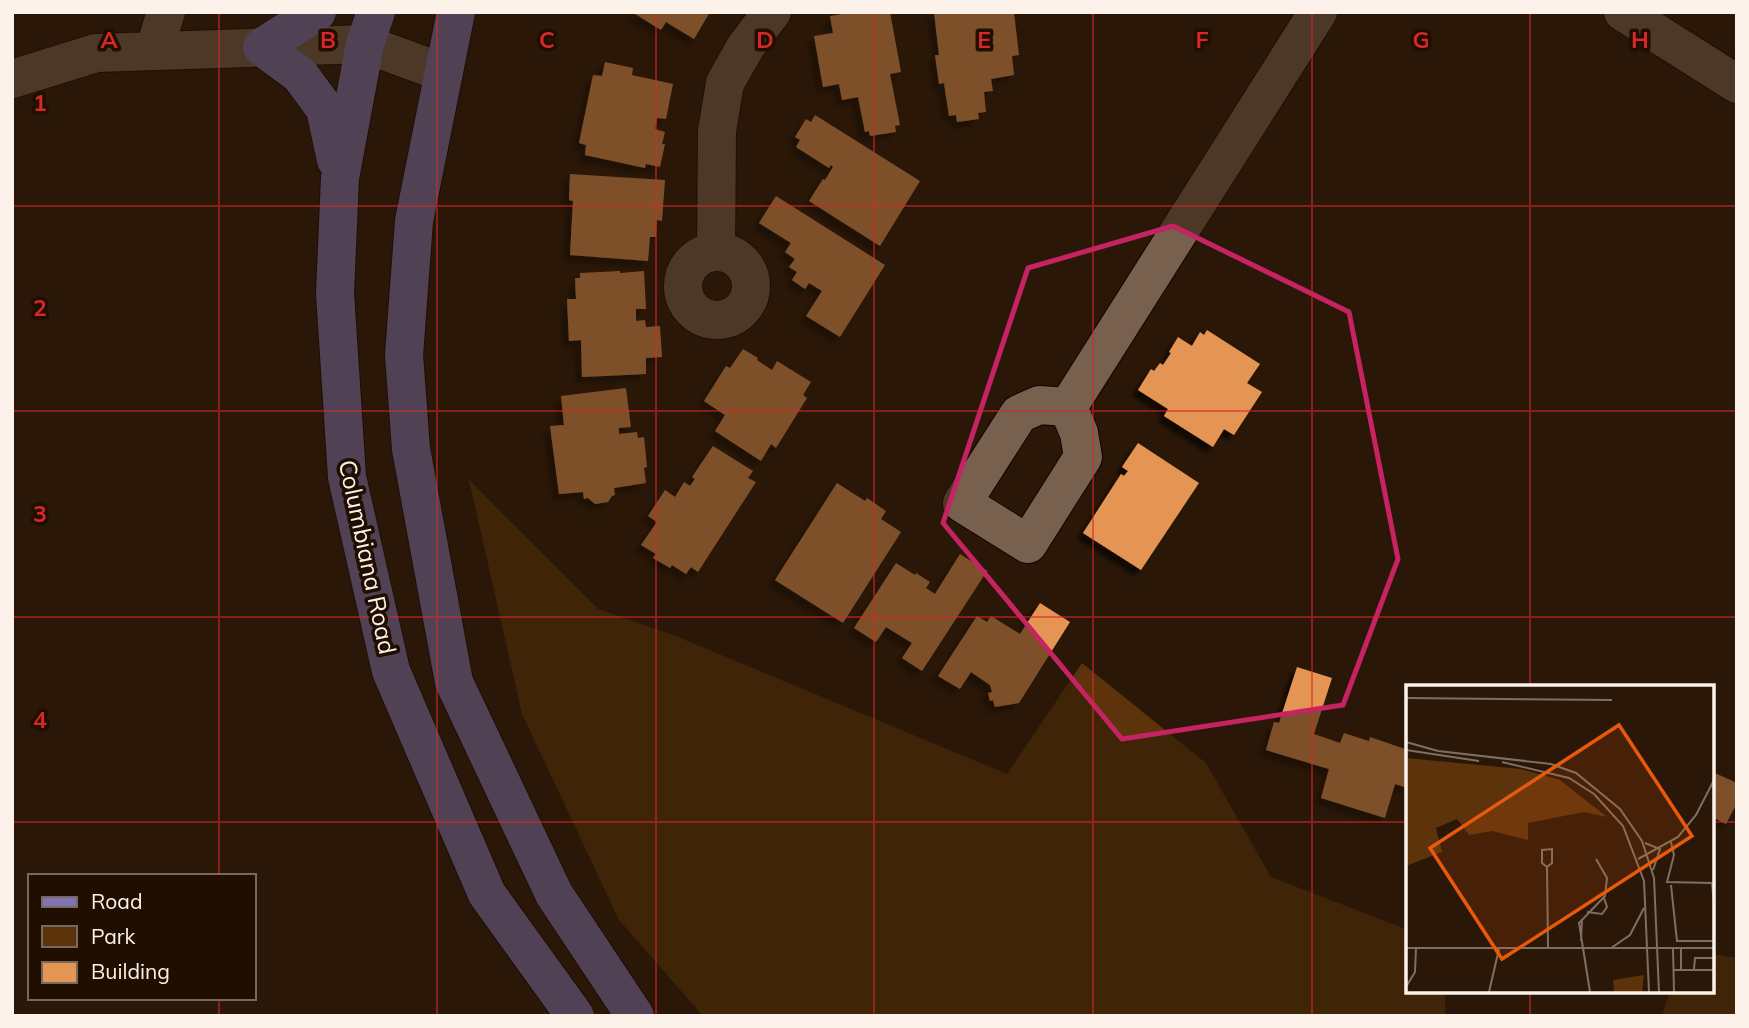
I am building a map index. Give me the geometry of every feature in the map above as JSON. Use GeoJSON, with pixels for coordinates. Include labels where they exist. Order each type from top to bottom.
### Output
{"type":"FeatureCollection","features":[{"type":"Feature","properties":{"kind":"main road"},"geometry":{"type":"LineString","coordinates":[[317,12],[262,47],[300,75],[325,108],[340,178]]}},
{"type":"Feature","properties":{"kind":"main road"},"geometry":{"type":"LineString","coordinates":[[456,12],[414,221],[404,355],[411,449],[454,682],[554,894],[635,1016]]}},
{"type":"Feature","properties":{"kind":"main road","name":"Columbiana Road"},"geometry":{"type":"LineString","coordinates":[[370,28],[340,178],[335,293],[347,477],[391,671],[487,894],[575,1016]]}},
{"type":"Feature","properties":{"kind":"street"},"geometry":{"type":"LineString","coordinates":[[154,51],[166,12]]}},
{"type":"Feature","properties":{"kind":"street"},"geometry":{"type":"LineString","coordinates":[[716,251],[717,131],[725,83],[746,46],[772,12]]}},
{"type":"Feature","properties":{"kind":"street"},"geometry":{"type":"LineString","coordinates":[[1068,407],[1318,12]]}},
{"type":"Feature","properties":{"kind":"street"},"geometry":{"type":"LineString","coordinates":[[1623,12],[1733,75]]}},
{"type":"Feature","properties":{"kind":"street"},"geometry":{"type":"LineString","coordinates":[[12,79],[96,52],[262,47],[370,28],[444,73]]}},
{"type":"Feature","properties":{"kind":"highlighted area"},"geometry":{"type":"Polygon","coordinates":[[[1173,226],[1349,312],[1398,559],[1343,705],[1122,739],[943,523],[1028,268],[1173,226]]]}},
{"type":"Feature","properties":{"kind":"green space"},"geometry":{"type":"Polygon","coordinates":[[[469,480],[598,609],[673,635],[1007,774],[1082,663],[1206,763],[1271,877],[1406,929],[1406,993],[1445,993],[1445,1016],[703,1016],[619,920],[522,714],[469,480]]]}},
{"type":"Feature","properties":{"kind":"green space"},"geometry":{"type":"Polygon","coordinates":[[[1714,954],[1737,958],[1737,1016],[1662,1016],[1669,993],[1714,993],[1714,954]]]}},
{"type":"Feature","properties":{"kind":"building"},"geometry":{"type":"Polygon","coordinates":[[[632,12],[710,12],[694,39],[666,22],[661,30],[632,12]]]}},
{"type":"Feature","properties":{"kind":"building"},"geometry":{"type":"Polygon","coordinates":[[[854,12],[890,12],[901,72],[890,74],[900,125],[895,126],[896,132],[870,136],[869,131],[865,132],[858,97],[842,100],[839,84],[823,87],[814,36],[833,33],[830,16],[854,12]]]}},
{"type":"Feature","properties":{"kind":"building"},"geometry":{"type":"Polygon","coordinates":[[[934,12],[1014,12],[1019,55],[1012,56],[1014,75],[991,79],[993,91],[984,92],[986,112],[978,113],[979,119],[957,122],[956,115],[949,116],[944,83],[939,84],[934,12]]]}},
{"type":"Feature","properties":{"kind":"building"},"geometry":{"type":"Polygon","coordinates":[[[605,62],[633,68],[632,75],[673,84],[666,119],[657,118],[655,129],[665,132],[660,167],[646,164],[645,168],[585,155],[586,145],[579,143],[593,75],[602,76],[605,62]]]}},
{"type":"Feature","properties":{"kind":"building"},"geometry":{"type":"Polygon","coordinates":[[[815,115],[920,181],[880,246],[809,201],[833,167],[831,165],[829,168],[796,147],[800,140],[795,137],[806,119],[811,122],[815,115]]]}},
{"type":"Feature","properties":{"kind":"building"},"geometry":{"type":"Polygon","coordinates":[[[570,174],[665,180],[662,221],[657,220],[656,237],[650,237],[648,261],[570,255],[573,201],[569,200],[570,174]]]}},
{"type":"Feature","properties":{"kind":"building"},"geometry":{"type":"Polygon","coordinates":[[[776,196],[885,265],[840,337],[806,316],[822,291],[809,283],[805,289],[792,280],[797,272],[789,267],[795,259],[785,252],[791,243],[759,223],[776,196]]]}},
{"type":"Feature","properties":{"kind":"building"},"geometry":{"type":"Polygon","coordinates":[[[644,271],[646,309],[636,309],[636,321],[645,320],[646,327],[660,326],[662,357],[646,358],[646,374],[582,377],[581,340],[569,341],[567,299],[576,299],[575,278],[580,278],[580,273],[644,271]]]}},
{"type":"Feature","properties":{"kind":"building"},"geometry":{"type":"Polygon","coordinates":[[[1207,330],[1260,364],[1247,383],[1262,392],[1234,435],[1224,429],[1213,447],[1164,416],[1168,409],[1138,390],[1151,369],[1154,371],[1160,363],[1163,365],[1178,337],[1192,346],[1200,332],[1204,335],[1207,330]]]}},
{"type":"Feature","properties":{"kind":"building"},"geometry":{"type":"Polygon","coordinates":[[[743,349],[772,370],[777,361],[811,382],[803,395],[807,398],[776,448],[771,444],[761,461],[715,431],[725,415],[704,401],[726,366],[730,368],[743,349]]]}},
{"type":"Feature","properties":{"kind":"building"},"geometry":{"type":"Polygon","coordinates":[[[626,388],[631,427],[619,428],[619,434],[637,432],[638,438],[644,437],[646,483],[614,488],[615,495],[608,502],[595,504],[588,498],[584,499],[583,492],[559,494],[550,426],[564,425],[561,396],[626,388]]]}},
{"type":"Feature","properties":{"kind":"building"},"geometry":{"type":"Polygon","coordinates":[[[1138,443],[1199,483],[1141,570],[1083,533],[1121,474],[1124,476],[1128,471],[1122,467],[1138,443]]]}},
{"type":"Feature","properties":{"kind":"building"},"geometry":{"type":"Polygon","coordinates":[[[713,446],[753,471],[748,478],[756,482],[698,572],[691,567],[686,574],[653,558],[656,554],[641,545],[657,522],[648,516],[665,490],[675,497],[684,482],[690,486],[695,479],[692,477],[713,446]]]}},
{"type":"Feature","properties":{"kind":"building"},"geometry":{"type":"Polygon","coordinates":[[[837,483],[886,511],[881,519],[901,532],[843,623],[775,580],[837,483]]]}},
{"type":"Feature","properties":{"kind":"building"},"geometry":{"type":"Polygon","coordinates":[[[960,554],[987,571],[922,671],[902,658],[912,643],[886,627],[876,642],[854,628],[896,563],[930,582],[926,588],[935,594],[960,554]]]}},
{"type":"Feature","properties":{"kind":"building"},"geometry":{"type":"Polygon","coordinates":[[[1040,603],[1070,622],[1019,703],[995,707],[988,693],[992,692],[990,685],[971,672],[960,689],[938,676],[977,616],[987,622],[991,616],[1020,634],[1040,603]]]}},
{"type":"Feature","properties":{"kind":"building"},"geometry":{"type":"Polygon","coordinates":[[[1297,667],[1332,678],[1314,734],[1340,743],[1344,733],[1369,741],[1370,737],[1406,749],[1406,787],[1395,784],[1385,818],[1321,798],[1329,769],[1266,750],[1274,722],[1279,723],[1297,667]]]}},
{"type":"Feature","properties":{"kind":"building"},"geometry":{"type":"Polygon","coordinates":[[[1714,768],[1715,773],[1737,783],[1737,803],[1726,824],[1714,818],[1714,768]]]}}]}
